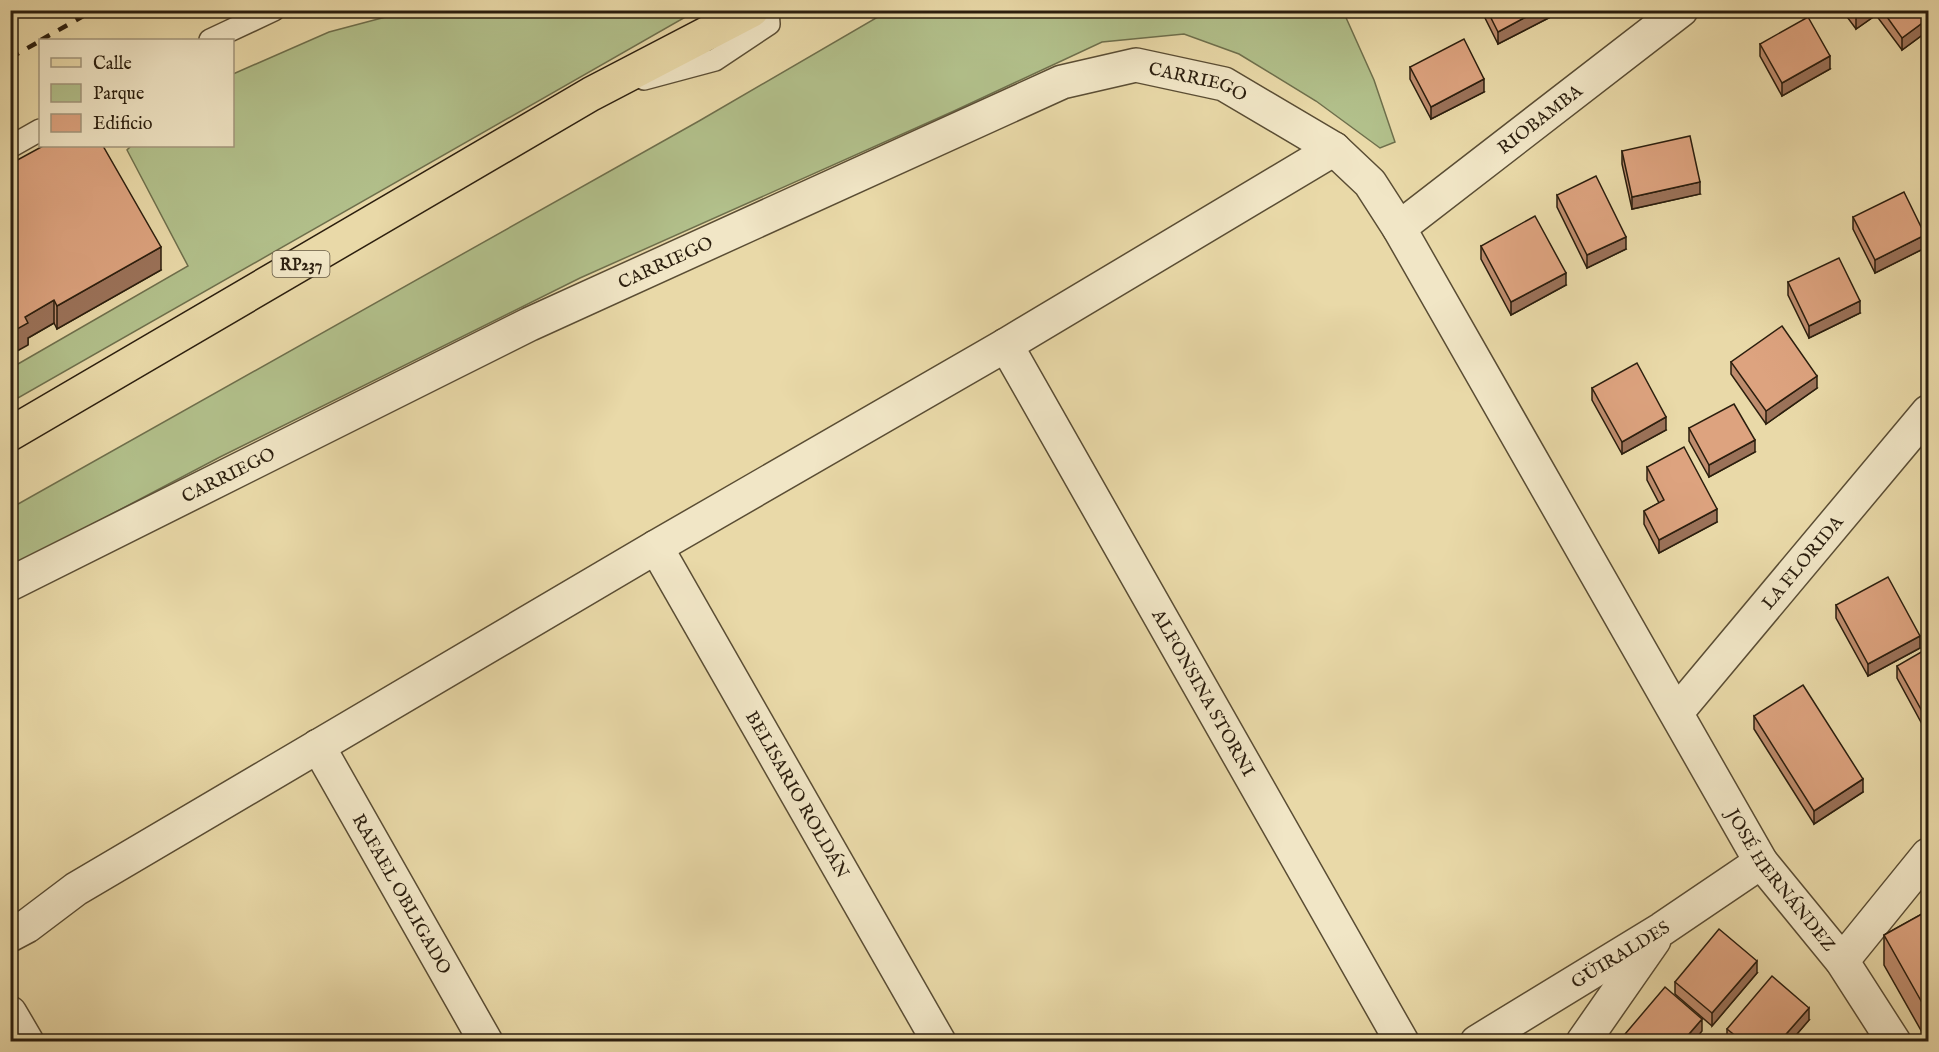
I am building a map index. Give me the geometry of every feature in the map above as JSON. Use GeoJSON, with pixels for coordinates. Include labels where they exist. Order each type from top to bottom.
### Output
{"type":"FeatureCollection","features":[{"type":"Feature","properties":{"kind":"main road","name":"RP237"},"geometry":{"type":"LineString","coordinates":[[10,434],[591,94],[752,10]]}},
{"type":"Feature","properties":{"kind":"street","name":"RIOBAMBA"},"geometry":{"type":"LineString","coordinates":[[1399,228],[1681,10]]}},
{"type":"Feature","properties":{"kind":"street","name":"CARRIEGO"},"geometry":{"type":"LineString","coordinates":[[10,584],[530,324],[1062,82],[1136,66],[1224,84],[1334,149],[1370,183],[1399,228]]}},
{"type":"Feature","properties":{"kind":"street"},"geometry":{"type":"LineString","coordinates":[[10,935],[27,926],[76,889],[656,547],[1006,345],[1334,149]]}},
{"type":"Feature","properties":{"kind":"street","name":"JOSÉ HERNÁNDEZ"},"geometry":{"type":"LineString","coordinates":[[1399,228],[1761,862],[1842,962],[1885,1037]]}},
{"type":"Feature","properties":{"kind":"street","name":"ALFONSINA STORNI"},"geometry":{"type":"LineString","coordinates":[[1006,345],[1402,1041]]}},
{"type":"Feature","properties":{"kind":"street","name":"LA FLORIDA"},"geometry":{"type":"LineString","coordinates":[[1677,712],[1929,412]]}},
{"type":"Feature","properties":{"kind":"street","name":"BELISARIO ROLDÁN"},"geometry":{"type":"LineString","coordinates":[[656,547],[939,1041]]}},
{"type":"Feature","properties":{"kind":"street","name":"RAFAEL OBLIGADO"},"geometry":{"type":"LineString","coordinates":[[318,746],[486,1041]]}},
{"type":"Feature","properties":{"kind":"street"},"geometry":{"type":"LineString","coordinates":[[1842,962],[1929,855]]}},
{"type":"Feature","properties":{"kind":"street","name":"GÜIRALDES"},"geometry":{"type":"LineString","coordinates":[[1478,1041],[1662,929],[1761,862]]}},
{"type":"Feature","properties":{"kind":"street"},"geometry":{"type":"LineString","coordinates":[[1583,1041],[1662,929]]}},
{"type":"Feature","properties":{"kind":"street"},"geometry":{"type":"LineString","coordinates":[[10,1013],[27,1041]]}},
{"type":"Feature","properties":{"kind":"lane"},"geometry":{"type":"LineString","coordinates":[[212,39],[274,10]]}},
{"type":"Feature","properties":{"kind":"lane"},"geometry":{"type":"LineString","coordinates":[[591,94],[715,60],[769,24],[768,10]]}},
{"type":"Feature","properties":{"kind":"lane"},"geometry":{"type":"LineString","coordinates":[[10,147],[39,131]]}},
{"type":"Feature","properties":{"kind":"green space"},"geometry":{"type":"Polygon","coordinates":[[[412,10],[696,11],[11,402],[11,368],[188,266],[127,150],[130,147],[234,147],[234,74],[329,32],[412,10]]]}},
{"type":"Feature","properties":{"kind":"green space"},"geometry":{"type":"Polygon","coordinates":[[[888,11],[1343,11],[1374,80],[1395,142],[1380,148],[1316,101],[1239,54],[1184,34],[1102,42],[954,111],[580,278],[220,457],[11,567],[11,508],[699,121],[888,11]]]}},
{"type":"Feature","properties":{"kind":"building"},"geometry":{"type":"Polygon","coordinates":[[[1487,10],[1539,10],[1498,32],[1487,10]]]}},
{"type":"Feature","properties":{"kind":"building"},"geometry":{"type":"Polygon","coordinates":[[[1852,10],[1865,10],[1856,17],[1852,10]]]}},
{"type":"Feature","properties":{"kind":"building"},"geometry":{"type":"Polygon","coordinates":[[[1882,10],[1929,10],[1929,18],[1902,38],[1882,10]]]}},
{"type":"Feature","properties":{"kind":"building"},"geometry":{"type":"Polygon","coordinates":[[[1808,17],[1830,56],[1782,83],[1760,44],[1808,17]]]}},
{"type":"Feature","properties":{"kind":"building"},"geometry":{"type":"Polygon","coordinates":[[[1464,39],[1484,79],[1431,107],[1410,67],[1464,39]]]}},
{"type":"Feature","properties":{"kind":"building"},"geometry":{"type":"Polygon","coordinates":[[[1690,136],[1700,182],[1632,197],[1622,151],[1690,136]]]}},
{"type":"Feature","properties":{"kind":"building"},"geometry":{"type":"Polygon","coordinates":[[[41,147],[104,147],[161,247],[57,306],[54,300],[25,317],[28,323],[10,333],[10,164],[41,147]]]}},
{"type":"Feature","properties":{"kind":"building"},"geometry":{"type":"Polygon","coordinates":[[[1596,176],[1626,237],[1587,255],[1557,195],[1596,176]]]}},
{"type":"Feature","properties":{"kind":"building"},"geometry":{"type":"Polygon","coordinates":[[[1904,192],[1925,235],[1875,260],[1853,217],[1904,192]]]}},
{"type":"Feature","properties":{"kind":"building"},"geometry":{"type":"Polygon","coordinates":[[[1535,216],[1566,273],[1511,302],[1481,246],[1535,216]]]}},
{"type":"Feature","properties":{"kind":"building"},"geometry":{"type":"Polygon","coordinates":[[[1839,258],[1860,301],[1809,326],[1788,282],[1839,258]]]}},
{"type":"Feature","properties":{"kind":"building"},"geometry":{"type":"Polygon","coordinates":[[[1782,326],[1817,376],[1766,411],[1731,362],[1782,326]]]}},
{"type":"Feature","properties":{"kind":"building"},"geometry":{"type":"Polygon","coordinates":[[[1637,363],[1666,417],[1622,442],[1592,388],[1637,363]]]}},
{"type":"Feature","properties":{"kind":"building"},"geometry":{"type":"Polygon","coordinates":[[[1734,404],[1755,440],[1709,465],[1689,428],[1734,404]]]}},
{"type":"Feature","properties":{"kind":"building"},"geometry":{"type":"Polygon","coordinates":[[[1684,447],[1717,509],[1659,540],[1644,511],[1664,500],[1647,467],[1684,447]]]}},
{"type":"Feature","properties":{"kind":"building"},"geometry":{"type":"Polygon","coordinates":[[[1929,561],[1929,573],[1924,563],[1929,561]]]}},
{"type":"Feature","properties":{"kind":"building"},"geometry":{"type":"Polygon","coordinates":[[[1888,577],[1920,636],[1868,664],[1836,605],[1888,577]]]}},
{"type":"Feature","properties":{"kind":"building"},"geometry":{"type":"Polygon","coordinates":[[[1923,651],[1929,660],[1929,708],[1922,711],[1897,666],[1923,651]]]}},
{"type":"Feature","properties":{"kind":"building"},"geometry":{"type":"Polygon","coordinates":[[[1803,685],[1863,779],[1814,811],[1754,716],[1803,685]]]}},
{"type":"Feature","properties":{"kind":"building"},"geometry":{"type":"Polygon","coordinates":[[[1929,910],[1929,1015],[1884,935],[1929,910]]]}},
{"type":"Feature","properties":{"kind":"building"},"geometry":{"type":"Polygon","coordinates":[[[1719,929],[1757,961],[1712,1013],[1675,982],[1719,929]]]}},
{"type":"Feature","properties":{"kind":"building"},"geometry":{"type":"Polygon","coordinates":[[[1772,976],[1809,1008],[1780,1041],[1742,1041],[1727,1029],[1772,976]]]}},
{"type":"Feature","properties":{"kind":"building"},"geometry":{"type":"Polygon","coordinates":[[[1665,987],[1702,1019],[1683,1041],[1620,1040],[1665,987]]]}},
{"type":"Feature","properties":{"kind":"railway"},"geometry":{"type":"LineString","coordinates":[[43,39],[94,10]]}},
{"type":"Feature","properties":{"kind":"railway"},"geometry":{"type":"LineString","coordinates":[[10,58],[39,42]]}}]}
